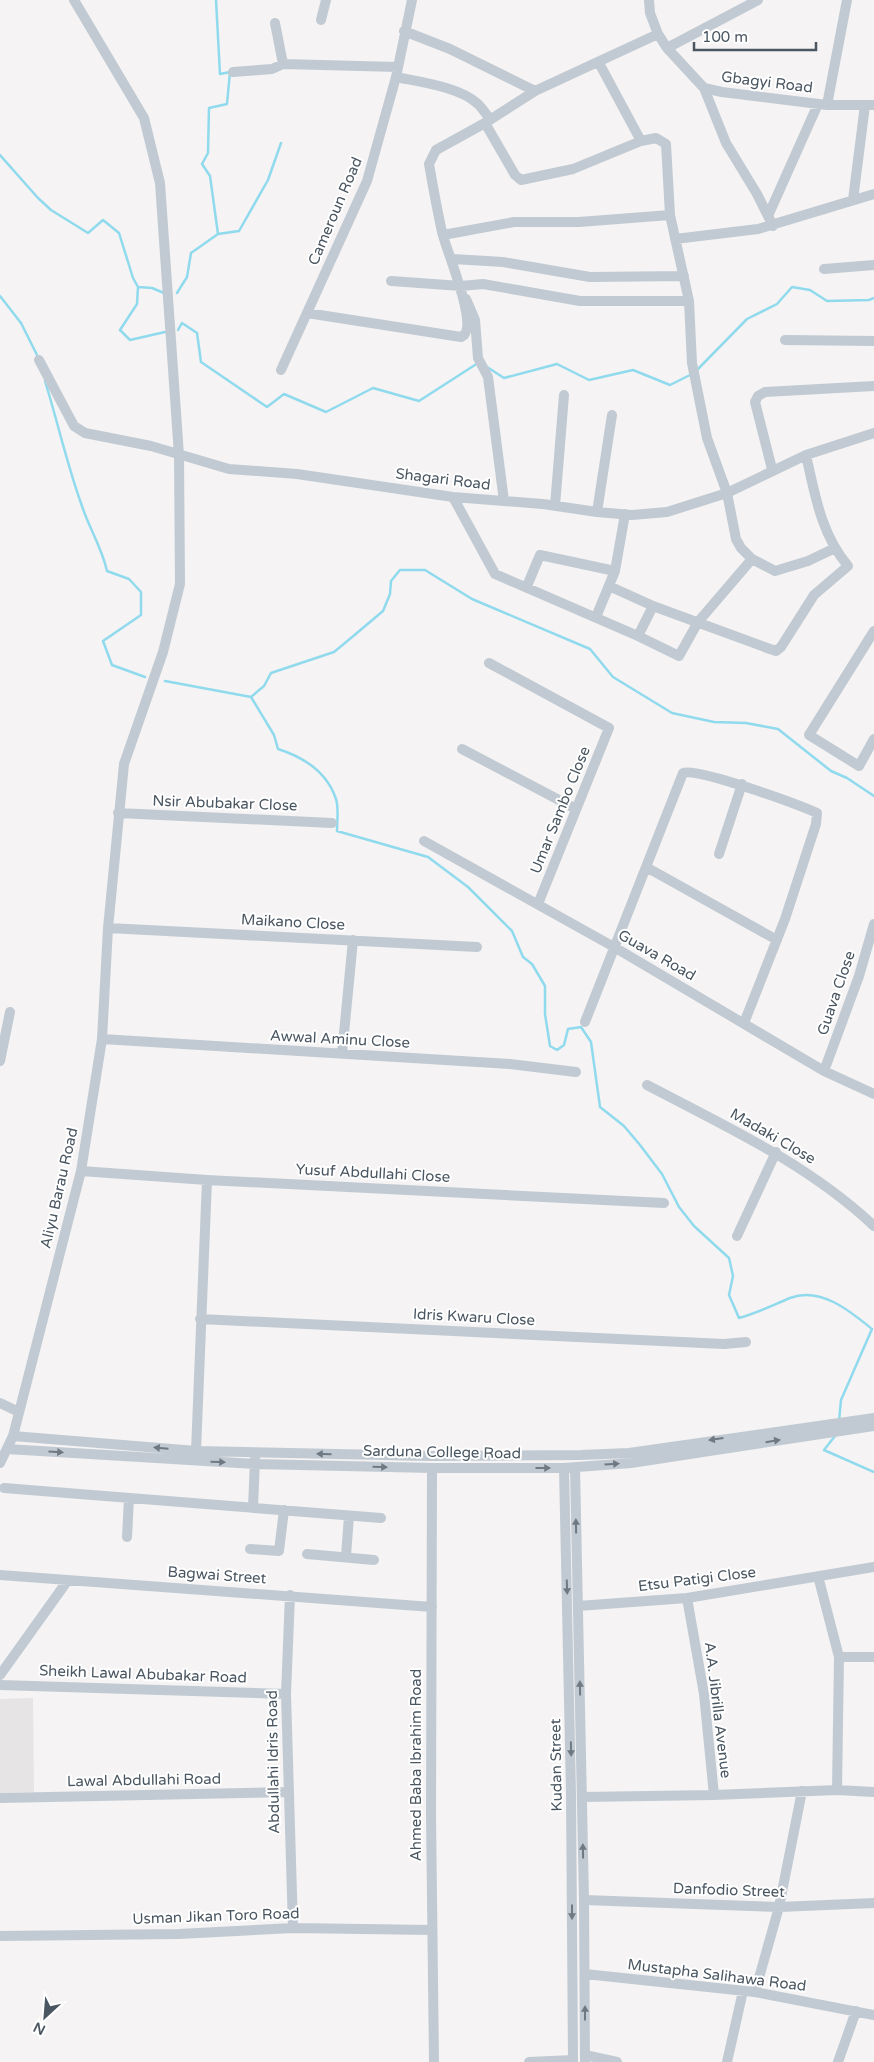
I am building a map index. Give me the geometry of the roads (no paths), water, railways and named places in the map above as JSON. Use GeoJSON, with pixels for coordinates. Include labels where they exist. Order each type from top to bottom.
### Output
{"type":"FeatureCollection","features":[{"type":"Feature","properties":{"kind":"street","name":"Aliyu Barau Road"},"geometry":{"type":"LineString","coordinates":[[0,1463],[13,1436],[81,1171],[102,1038],[108,928],[124,764],[164,652],[180,584],[179,455],[160,183],[144,118],[74,0]]}},
{"type":"Feature","properties":{"kind":"street"},"geometry":{"type":"LineString","coordinates":[[321,20],[326,0]]}},
{"type":"Feature","properties":{"kind":"street","name":"Cameroun Road"},"geometry":{"type":"LineString","coordinates":[[281,370],[367,181],[397,72],[404,31],[412,0]]}},
{"type":"Feature","properties":{"kind":"street","name":"Gbagyi Road"},"geometry":{"type":"LineString","coordinates":[[648,0],[650,13],[658,34],[667,48],[704,88],[722,92],[823,104],[869,105]]}},
{"type":"Feature","properties":{"kind":"street"},"geometry":{"type":"LineString","coordinates":[[667,48],[758,0]]}},
{"type":"Feature","properties":{"kind":"street"},"geometry":{"type":"LineString","coordinates":[[768,216],[823,104],[847,0]]}},
{"type":"Feature","properties":{"kind":"street"},"geometry":{"type":"LineString","coordinates":[[275,23],[283,64]]}},
{"type":"Feature","properties":{"kind":"street"},"geometry":{"type":"LineString","coordinates":[[404,31],[450,49],[535,91]]}},
{"type":"Feature","properties":{"kind":"street"},"geometry":{"type":"LineString","coordinates":[[504,501],[488,377],[481,363],[475,320],[443,235],[429,164],[430,158],[436,150],[488,121],[535,91],[599,63],[658,34]]}},
{"type":"Feature","properties":{"kind":"street"},"geometry":{"type":"LineString","coordinates":[[599,63],[641,141]]}},
{"type":"Feature","properties":{"kind":"street"},"geometry":{"type":"LineString","coordinates":[[233,72],[272,69],[283,64],[397,72],[440,86],[477,103],[515,175],[522,180],[573,169],[641,141],[656,138],[663,140],[666,144],[670,215],[689,301],[694,379],[707,438],[727,493],[736,539],[741,548],[752,559],[768,569],[782,570],[808,561],[833,549]]}},
{"type":"Feature","properties":{"kind":"street"},"geometry":{"type":"LineString","coordinates":[[704,88],[726,143],[772,226]]}},
{"type":"Feature","properties":{"kind":"street"},"geometry":{"type":"LineString","coordinates":[[853,200],[869,105]]}},
{"type":"Feature","properties":{"kind":"street"},"geometry":{"type":"LineString","coordinates":[[675,239],[772,226],[874,194]]}},
{"type":"Feature","properties":{"kind":"street"},"geometry":{"type":"LineString","coordinates":[[443,235],[514,222],[579,222],[670,215]]}},
{"type":"Feature","properties":{"kind":"street"},"geometry":{"type":"LineString","coordinates":[[453,259],[503,262],[590,277],[684,276]]}},
{"type":"Feature","properties":{"kind":"street"},"geometry":{"type":"LineString","coordinates":[[824,270],[874,265]]}},
{"type":"Feature","properties":{"kind":"street"},"geometry":{"type":"LineString","coordinates":[[391,281],[461,286],[483,284],[580,301],[689,301]]}},
{"type":"Feature","properties":{"kind":"street"},"geometry":{"type":"LineString","coordinates":[[307,313],[461,337],[467,332],[467,327],[461,286]]}},
{"type":"Feature","properties":{"kind":"street"},"geometry":{"type":"LineString","coordinates":[[785,340],[874,341]]}},
{"type":"Feature","properties":{"kind":"street","name":"Shagari Road"},"geometry":{"type":"LineString","coordinates":[[39,360],[74,426],[86,433],[151,446],[229,469],[297,474],[454,497],[555,506],[597,512],[625,514],[667,512],[727,493],[772,469],[806,455],[874,433]]}},
{"type":"Feature","properties":{"kind":"street"},"geometry":{"type":"LineString","coordinates":[[772,469],[755,402],[758,396],[765,392],[874,386]]}},
{"type":"Feature","properties":{"kind":"street"},"geometry":{"type":"LineString","coordinates":[[555,506],[564,395]]}},
{"type":"Feature","properties":{"kind":"street"},"geometry":{"type":"LineString","coordinates":[[597,512],[612,415]]}},
{"type":"Feature","properties":{"kind":"street"},"geometry":{"type":"LineString","coordinates":[[609,586],[653,606],[776,650],[781,648],[814,595],[848,566],[833,549],[819,511],[806,455]]}},
{"type":"Feature","properties":{"kind":"street"},"geometry":{"type":"LineString","coordinates":[[454,497],[495,574],[527,586],[679,656],[698,622],[752,559]]}},
{"type":"Feature","properties":{"kind":"street"},"geometry":{"type":"LineString","coordinates":[[593,616],[596,617],[615,571],[625,514]]}},
{"type":"Feature","properties":{"kind":"street"},"geometry":{"type":"LineString","coordinates":[[527,586],[540,554],[615,571]]}},
{"type":"Feature","properties":{"kind":"street"},"geometry":{"type":"LineString","coordinates":[[638,636],[653,606]]}},
{"type":"Feature","properties":{"kind":"street"},"geometry":{"type":"LineString","coordinates":[[874,631],[808,735],[859,766],[874,739]]}},
{"type":"Feature","properties":{"kind":"street","name":"Umar Sambo Close"},"geometry":{"type":"LineString","coordinates":[[489,662],[609,728],[538,904]]}},
{"type":"Feature","properties":{"kind":"street"},"geometry":{"type":"LineString","coordinates":[[462,749],[576,809]]}},
{"type":"Feature","properties":{"kind":"street"},"geometry":{"type":"LineString","coordinates":[[585,1022],[683,773],[690,771],[724,782],[742,784],[817,813],[816,824],[777,940],[744,1023]]}},
{"type":"Feature","properties":{"kind":"street"},"geometry":{"type":"LineString","coordinates":[[719,854],[742,784]]}},
{"type":"Feature","properties":{"kind":"street","name":"Nsir Abubakar Close"},"geometry":{"type":"LineString","coordinates":[[118,814],[332,823]]}},
{"type":"Feature","properties":{"kind":"street","name":"Guava Road"},"geometry":{"type":"LineString","coordinates":[[424,841],[538,904],[824,1071],[874,1094]]}},
{"type":"Feature","properties":{"kind":"street"},"geometry":{"type":"LineString","coordinates":[[646,868],[777,940]]}},
{"type":"Feature","properties":{"kind":"street","name":"Guava Close"},"geometry":{"type":"LineString","coordinates":[[824,1071],[859,976],[874,924]]}},
{"type":"Feature","properties":{"kind":"street","name":"Maikano Close"},"geometry":{"type":"LineString","coordinates":[[108,928],[477,946]]}},
{"type":"Feature","properties":{"kind":"street"},"geometry":{"type":"LineString","coordinates":[[342,1054],[353,940]]}},
{"type":"Feature","properties":{"kind":"street"},"geometry":{"type":"LineString","coordinates":[[0,1061],[10,1012]]}},
{"type":"Feature","properties":{"kind":"street","name":"Awwal Aminu Close"},"geometry":{"type":"LineString","coordinates":[[102,1038],[510,1064],[576,1072]]}},
{"type":"Feature","properties":{"kind":"street","name":"Madaki Close"},"geometry":{"type":"LineString","coordinates":[[647,1085],[776,1152],[854,1207],[874,1226]]}},
{"type":"Feature","properties":{"kind":"street"},"geometry":{"type":"LineString","coordinates":[[737,1236],[776,1152]]}},
{"type":"Feature","properties":{"kind":"street","name":"Yusuf Abdullahi Close"},"geometry":{"type":"LineString","coordinates":[[81,1171],[207,1180],[664,1203]]}},
{"type":"Feature","properties":{"kind":"street"},"geometry":{"type":"LineString","coordinates":[[196,1451],[207,1180]]}},
{"type":"Feature","properties":{"kind":"street","name":"Idris Kwaru Close"},"geometry":{"type":"LineString","coordinates":[[200,1319],[724,1344],[746,1342]]}},
{"type":"Feature","properties":{"kind":"street"},"geometry":{"type":"LineString","coordinates":[[0,1403],[18,1412]]}},
{"type":"Feature","properties":{"kind":"street","name":"Sarduna College Road"},"geometry":{"type":"LineString","coordinates":[[13,1436],[196,1451],[255,1453],[431,1456],[629,1453],[849,1425],[874,1418]]}},
{"type":"Feature","properties":{"kind":"street","name":"Sarduna College Road"},"geometry":{"type":"LineString","coordinates":[[849,1425],[874,1426]]}},
{"type":"Feature","properties":{"kind":"street","name":"Sarduna College Road"},"geometry":{"type":"LineString","coordinates":[[7,1449],[255,1464],[432,1468],[564,1468],[631,1463],[834,1427]]}},
{"type":"Feature","properties":{"kind":"street"},"geometry":{"type":"LineString","coordinates":[[253,1508],[255,1453]]}},
{"type":"Feature","properties":{"kind":"street"},"geometry":{"type":"LineString","coordinates":[[575,1467],[584,1900],[585,2059],[617,2062]]}},
{"type":"Feature","properties":{"kind":"street","name":"Ahmed Baba Ibrahim Road"},"geometry":{"type":"LineString","coordinates":[[432,1468],[432,1930],[434,2062]]}},
{"type":"Feature","properties":{"kind":"street","name":"Kudan Street"},"geometry":{"type":"LineString","coordinates":[[564,1468],[571,1774],[573,2061]]}},
{"type":"Feature","properties":{"kind":"street"},"geometry":{"type":"LineString","coordinates":[[4,1488],[380,1518]]}},
{"type":"Feature","properties":{"kind":"street"},"geometry":{"type":"LineString","coordinates":[[127,1537],[129,1498]]}},
{"type":"Feature","properties":{"kind":"street"},"geometry":{"type":"LineString","coordinates":[[250,1549],[279,1551],[284,1510]]}},
{"type":"Feature","properties":{"kind":"street"},"geometry":{"type":"LineString","coordinates":[[346,1556],[349,1516]]}},
{"type":"Feature","properties":{"kind":"street"},"geometry":{"type":"LineString","coordinates":[[307,1554],[374,1560]]}},
{"type":"Feature","properties":{"kind":"street","name":"Etsu Patigi Close"},"geometry":{"type":"LineString","coordinates":[[578,1606],[687,1598],[874,1567]]}},
{"type":"Feature","properties":{"kind":"street","name":"Bagwai Street"},"geometry":{"type":"LineString","coordinates":[[0,1575],[432,1607]]}},
{"type":"Feature","properties":{"kind":"street"},"geometry":{"type":"LineString","coordinates":[[818,1576],[839,1657],[838,1790]]}},
{"type":"Feature","properties":{"kind":"street"},"geometry":{"type":"LineString","coordinates":[[0,1675],[68,1580]]}},
{"type":"Feature","properties":{"kind":"street","name":"Abdullahi Idris Road"},"geometry":{"type":"LineString","coordinates":[[290,1595],[286,1694],[294,1928]]}},
{"type":"Feature","properties":{"kind":"street","name":"A.A. Jibrilla Avenue"},"geometry":{"type":"LineString","coordinates":[[687,1598],[704,1694],[714,1795]]}},
{"type":"Feature","properties":{"kind":"street"},"geometry":{"type":"LineString","coordinates":[[839,1657],[874,1657]]}},
{"type":"Feature","properties":{"kind":"street","name":"Sheikh Lawal Abubakar Road"},"geometry":{"type":"LineString","coordinates":[[0,1685],[286,1694]]}},
{"type":"Feature","properties":{"kind":"street"},"geometry":{"type":"LineString","coordinates":[[582,1797],[714,1795],[838,1790],[874,1792]]}},
{"type":"Feature","properties":{"kind":"street"},"geometry":{"type":"LineString","coordinates":[[755,1992],[779,1907],[802,1791]]}},
{"type":"Feature","properties":{"kind":"street","name":"Lawal Abdullahi Road"},"geometry":{"type":"LineString","coordinates":[[0,1798],[288,1792]]}},
{"type":"Feature","properties":{"kind":"street","name":"Danfodio Street"},"geometry":{"type":"LineString","coordinates":[[584,1900],[779,1907],[874,1903]]}},
{"type":"Feature","properties":{"kind":"street","name":"Usman Jikan Toro Road"},"geometry":{"type":"LineString","coordinates":[[0,1936],[179,1934],[294,1928],[432,1930]]}},
{"type":"Feature","properties":{"kind":"street","name":"Mustapha Salihawa Road"},"geometry":{"type":"LineString","coordinates":[[585,1974],[755,1992],[874,2015]]}},
{"type":"Feature","properties":{"kind":"street"},"geometry":{"type":"LineString","coordinates":[[727,2062],[743,1991]]}},
{"type":"Feature","properties":{"kind":"street"},"geometry":{"type":"LineString","coordinates":[[838,2062],[856,2011]]}},
{"type":"Feature","properties":{"kind":"street"},"geometry":{"type":"LineString","coordinates":[[529,2062],[573,2061]]}},
{"type":"Feature","properties":{"kind":"waterway"},"geometry":{"type":"LineString","coordinates":[[216,0],[220,74],[230,72],[227,104],[209,108],[208,153],[202,164],[210,176],[218,234]]}},
{"type":"Feature","properties":{"kind":"waterway"},"geometry":{"type":"LineString","coordinates":[[177,293],[187,277],[191,253],[218,234],[239,231],[268,180],[281,143]]}},
{"type":"Feature","properties":{"kind":"waterway"},"geometry":{"type":"LineString","coordinates":[[0,155],[51,210],[88,233],[103,220],[119,233],[133,278],[138,287],[137,304],[120,330],[130,340],[165,332]]}},
{"type":"Feature","properties":{"kind":"waterway"},"geometry":{"type":"LineString","coordinates":[[138,287],[152,288],[164,293]]}},
{"type":"Feature","properties":{"kind":"waterway"},"geometry":{"type":"LineString","coordinates":[[697,370],[747,319],[777,304],[792,287],[810,290],[827,301],[869,300],[874,298]]}},
{"type":"Feature","properties":{"kind":"waterway"},"geometry":{"type":"LineString","coordinates":[[0,296],[21,323],[38,357]]}},
{"type":"Feature","properties":{"kind":"waterway"},"geometry":{"type":"LineString","coordinates":[[178,330],[182,323],[197,333],[201,362],[267,407],[284,394],[326,412],[373,388],[419,401],[478,363]]}},
{"type":"Feature","properties":{"kind":"waterway"},"geometry":{"type":"LineString","coordinates":[[487,367],[504,378],[557,364],[589,380],[633,370],[670,385],[692,374]]}},
{"type":"Feature","properties":{"kind":"waterway"},"geometry":{"type":"LineString","coordinates":[[45,381],[77,491],[107,571],[129,579],[141,592],[141,615],[103,641],[112,665],[145,677]]}},
{"type":"Feature","properties":{"kind":"waterway"},"geometry":{"type":"LineString","coordinates":[[251,697],[264,686],[271,673],[334,652],[383,611],[390,594],[391,581],[400,570],[425,570],[472,599],[590,649],[613,677],[672,713],[714,722],[746,723],[778,729],[831,771],[847,778],[874,796]]}},
{"type":"Feature","properties":{"kind":"waterway"},"geometry":{"type":"LineString","coordinates":[[165,681],[251,697],[274,735],[278,749],[305,761],[327,781],[337,803],[337,831],[428,857],[468,887],[512,931],[523,957],[532,964],[545,986],[545,1014],[550,1046],[557,1050],[564,1045],[568,1029],[581,1027],[591,1042],[600,1107],[624,1126],[662,1174],[679,1207],[694,1226],[729,1258],[733,1276],[729,1295],[739,1318],[790,1298],[812,1295],[834,1302],[872,1329],[841,1400],[839,1421]]}},
{"type":"Feature","properties":{"kind":"waterway"},"geometry":{"type":"LineString","coordinates":[[835,1436],[824,1450],[874,1472]]}}]}
